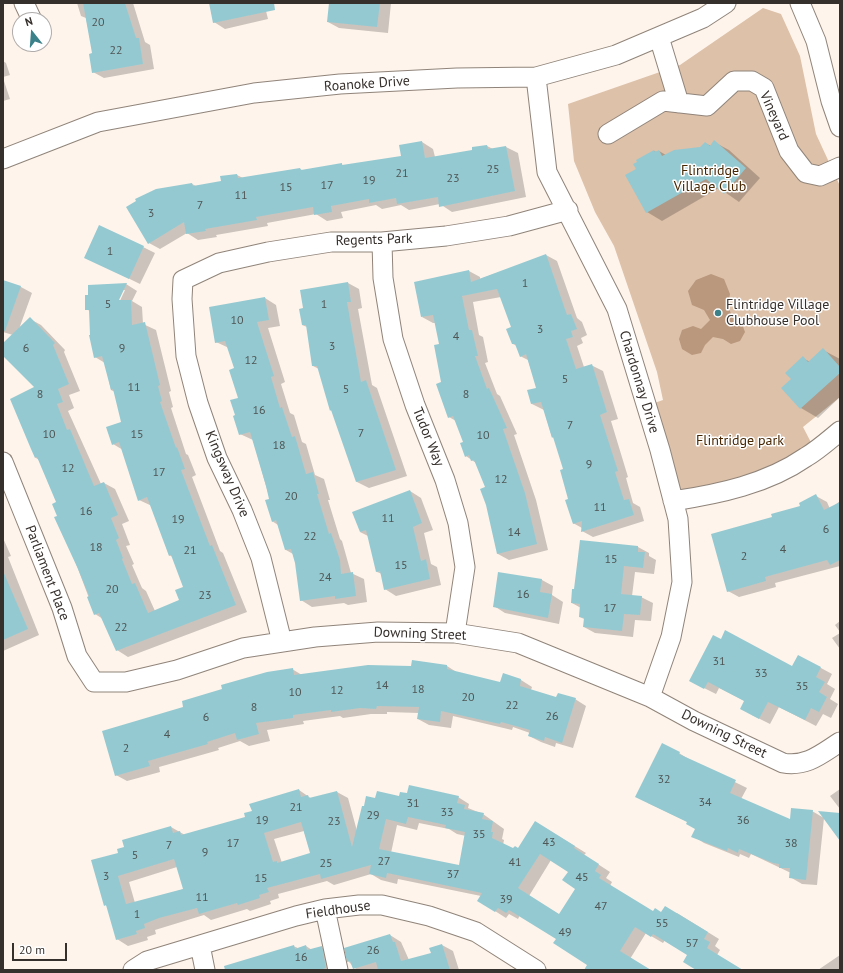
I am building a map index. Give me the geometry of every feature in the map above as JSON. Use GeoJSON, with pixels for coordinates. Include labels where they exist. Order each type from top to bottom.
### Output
{"type":"FeatureCollection","features":[{"type":"Feature","properties":{"kind":"street","name":"Roanoke Drive"},"geometry":{"type":"LineString","coordinates":[[3,159],[98,122],[254,93],[340,84],[457,78],[536,77],[616,55],[703,18],[726,3]]}},
{"type":"Feature","properties":{"kind":"street"},"geometry":{"type":"LineString","coordinates":[[800,3],[816,41],[835,99],[840,127]]}},
{"type":"Feature","properties":{"kind":"street"},"geometry":{"type":"LineString","coordinates":[[659,37],[679,103]]}},
{"type":"Feature","properties":{"kind":"street","name":"Chardonnay Drive"},"geometry":{"type":"LineString","coordinates":[[536,77],[547,172],[568,210],[616,309],[674,501],[678,519],[682,582],[672,638],[650,697]]}},
{"type":"Feature","properties":{"kind":"street","name":"Vineyard"},"geometry":{"type":"LineString","coordinates":[[608,134],[662,101],[707,106],[734,82],[752,80],[764,88],[790,151],[806,173],[820,176],[840,167]]}},
{"type":"Feature","properties":{"kind":"street","name":"Regents Park"},"geometry":{"type":"LineString","coordinates":[[183,280],[219,262],[268,252],[331,242],[382,242],[446,236],[509,226],[568,210]]}},
{"type":"Feature","properties":{"kind":"street","name":"Tudor Way"},"geometry":{"type":"LineString","coordinates":[[382,242],[383,278],[393,339],[415,404],[445,480],[458,523],[465,567],[456,633]]}},
{"type":"Feature","properties":{"kind":"street","name":"Kingsway Drive"},"geometry":{"type":"LineString","coordinates":[[183,280],[182,299],[186,356],[198,403],[217,458],[242,510],[261,558],[282,642]]}},
{"type":"Feature","properties":{"kind":"street"},"geometry":{"type":"LineString","coordinates":[[674,501],[714,495],[760,481],[806,458],[840,431]]}},
{"type":"Feature","properties":{"kind":"street","name":"Parliament Place"},"geometry":{"type":"LineString","coordinates":[[3,462],[62,608],[77,656],[94,682]]}},
{"type":"Feature","properties":{"kind":"street","name":"Downing Street"},"geometry":{"type":"LineString","coordinates":[[94,682],[126,682],[177,670],[243,648],[282,642],[378,632],[456,633],[518,643],[650,697],[694,721],[783,763],[795,765],[812,761],[840,742]]}},
{"type":"Feature","properties":{"kind":"street","name":"Fieldhouse"},"geometry":{"type":"LineString","coordinates":[[133,970],[147,961],[296,916],[325,909],[359,905],[382,905],[429,916],[476,932],[536,970]]}},
{"type":"Feature","properties":{"kind":"street"},"geometry":{"type":"LineString","coordinates":[[325,909],[338,970]]}},
{"type":"Feature","properties":{"kind":"street"},"geometry":{"type":"LineString","coordinates":[[200,945],[205,970]]}},
{"type":"Feature","properties":{"kind":"green space","name":"Flintridge Village Club"},"geometry":{"type":"Polygon","coordinates":[[[763,8],[781,14],[800,56],[816,134],[840,186],[840,397],[803,427],[816,452],[760,481],[673,501],[646,406],[663,400],[657,372],[614,246],[595,212],[574,161],[568,104],[680,65],[763,8]]]}},
{"type":"Feature","properties":{"kind":"shaded area","name":"Flintridge Village Clubhouse Pool"},"geometry":{"type":"Polygon","coordinates":[[[711,274],[724,279],[730,294],[728,305],[732,317],[742,324],[745,332],[740,341],[731,344],[723,339],[713,337],[705,345],[701,353],[692,355],[682,349],[679,339],[682,330],[693,326],[701,329],[710,320],[704,310],[692,305],[688,291],[696,280],[711,274]]]}},
{"type":"Feature","properties":{"kind":"building"},"geometry":{"type":"Polygon","coordinates":[[[83,3],[125,3],[136,38],[139,38],[143,64],[92,73],[89,54],[92,53],[83,3]]]}},
{"type":"Feature","properties":{"kind":"building"},"geometry":{"type":"Polygon","coordinates":[[[209,3],[274,3],[275,10],[213,23],[209,3]]]}},
{"type":"Feature","properties":{"kind":"building"},"geometry":{"type":"Polygon","coordinates":[[[329,3],[380,3],[377,27],[327,22],[329,3]]]}},
{"type":"Feature","properties":{"kind":"building"},"geometry":{"type":"Polygon","coordinates":[[[714,140],[746,168],[724,194],[706,179],[646,213],[625,175],[636,169],[633,164],[637,162],[636,160],[654,150],[655,152],[659,150],[662,156],[674,150],[700,147],[705,142],[710,146],[714,140]]]}},
{"type":"Feature","properties":{"kind":"building"},"geometry":{"type":"Polygon","coordinates":[[[422,141],[425,158],[472,150],[472,147],[487,145],[488,149],[506,146],[515,191],[439,207],[438,197],[397,204],[396,198],[369,203],[369,199],[331,206],[332,212],[314,215],[313,207],[256,217],[257,220],[205,229],[206,231],[186,234],[184,222],[148,244],[126,207],[136,201],[135,199],[156,189],[192,183],[193,186],[221,181],[220,176],[237,174],[238,178],[300,168],[301,170],[342,163],[342,165],[401,156],[399,145],[422,141]]]}},
{"type":"Feature","properties":{"kind":"building"},"geometry":{"type":"Polygon","coordinates":[[[99,225],[144,246],[129,279],[84,258],[99,225]]]}},
{"type":"Feature","properties":{"kind":"building"},"geometry":{"type":"Polygon","coordinates":[[[546,254],[567,315],[571,314],[577,329],[571,331],[573,337],[566,339],[576,369],[592,364],[607,412],[600,415],[618,471],[615,472],[624,500],[629,499],[634,515],[581,532],[582,521],[573,524],[565,500],[568,499],[560,470],[563,469],[553,437],[552,438],[541,402],[531,404],[527,390],[536,388],[526,354],[520,357],[515,344],[512,344],[506,329],[511,327],[497,289],[462,296],[469,330],[472,330],[478,356],[475,356],[487,389],[489,388],[507,428],[503,429],[525,493],[537,544],[497,554],[486,505],[480,489],[485,487],[474,460],[471,461],[469,455],[465,457],[460,443],[463,442],[453,416],[448,418],[436,384],[441,382],[434,345],[439,344],[433,315],[421,317],[414,282],[469,270],[471,282],[546,254]]]}},
{"type":"Feature","properties":{"kind":"building"},"geometry":{"type":"Polygon","coordinates":[[[3,280],[21,286],[5,331],[3,330],[3,280]]]}},
{"type":"Feature","properties":{"kind":"building"},"geometry":{"type":"Polygon","coordinates":[[[348,282],[351,302],[347,302],[361,382],[366,380],[396,470],[356,482],[331,410],[330,411],[317,366],[312,366],[306,325],[302,325],[299,309],[303,308],[300,290],[348,282]]]}},
{"type":"Feature","properties":{"kind":"building"},"geometry":{"type":"Polygon","coordinates":[[[127,283],[119,300],[131,300],[132,325],[145,322],[160,385],[158,386],[162,401],[160,402],[185,469],[181,470],[210,546],[212,545],[236,605],[116,651],[99,613],[94,615],[87,597],[89,596],[78,569],[54,517],[57,516],[52,504],[56,502],[37,457],[35,458],[10,399],[34,387],[3,356],[3,343],[30,317],[55,343],[53,345],[69,384],[58,389],[63,402],[57,404],[67,430],[70,429],[94,486],[104,482],[118,515],[111,518],[119,538],[116,540],[123,558],[122,559],[132,584],[135,583],[148,613],[179,600],[175,590],[183,587],[171,555],[169,556],[147,497],[138,501],[119,442],[112,445],[106,427],[121,422],[113,389],[111,390],[102,356],[94,358],[89,335],[89,310],[85,310],[85,295],[88,295],[88,285],[127,283]]]}},
{"type":"Feature","properties":{"kind":"building"},"geometry":{"type":"Polygon","coordinates":[[[265,297],[269,320],[257,322],[274,376],[271,377],[280,408],[282,407],[292,437],[295,436],[306,474],[313,472],[319,494],[317,494],[329,534],[331,533],[340,560],[341,574],[353,572],[356,596],[335,599],[335,596],[300,601],[295,563],[291,549],[285,550],[276,520],[272,522],[265,500],[269,499],[266,486],[250,432],[239,435],[233,416],[235,415],[230,400],[238,398],[229,370],[234,368],[225,341],[215,343],[209,307],[265,297]]]}},
{"type":"Feature","properties":{"kind":"building"},"geometry":{"type":"Polygon","coordinates":[[[823,348],[840,367],[840,373],[800,409],[781,388],[791,379],[785,373],[803,356],[808,362],[823,348]]]}},
{"type":"Feature","properties":{"kind":"building"},"geometry":{"type":"Polygon","coordinates":[[[410,490],[422,523],[413,527],[421,561],[426,559],[430,579],[384,590],[380,571],[376,572],[366,530],[360,532],[352,512],[410,490]]]}},
{"type":"Feature","properties":{"kind":"building"},"geometry":{"type":"Polygon","coordinates":[[[816,494],[824,510],[840,502],[840,560],[830,565],[827,560],[765,577],[766,581],[727,592],[711,534],[772,517],[771,514],[800,506],[799,503],[816,494]]]}},
{"type":"Feature","properties":{"kind":"building"},"geometry":{"type":"Polygon","coordinates":[[[580,540],[638,546],[638,552],[645,552],[643,568],[624,566],[621,594],[642,596],[640,615],[624,614],[622,631],[583,627],[584,618],[579,617],[580,604],[571,603],[580,540]]]}},
{"type":"Feature","properties":{"kind":"building"},"geometry":{"type":"Polygon","coordinates":[[[3,571],[28,629],[3,640],[3,571]]]}},
{"type":"Feature","properties":{"kind":"building"},"geometry":{"type":"Polygon","coordinates":[[[498,572],[542,579],[540,592],[552,594],[548,618],[493,607],[498,572]]]}},
{"type":"Feature","properties":{"kind":"building"},"geometry":{"type":"Polygon","coordinates":[[[725,630],[792,666],[798,655],[821,667],[816,677],[825,682],[819,692],[827,697],[819,712],[811,708],[805,720],[768,702],[759,719],[740,709],[744,701],[708,682],[704,689],[689,681],[713,635],[721,639],[725,630]]]}},
{"type":"Feature","properties":{"kind":"building"},"geometry":{"type":"Polygon","coordinates":[[[412,660],[447,665],[447,669],[500,682],[503,673],[521,679],[520,686],[556,697],[558,693],[576,698],[562,743],[545,737],[544,741],[528,736],[530,730],[501,722],[500,724],[441,711],[440,722],[417,719],[419,707],[377,706],[376,709],[360,708],[331,712],[331,710],[293,715],[293,718],[256,723],[259,734],[237,740],[235,733],[207,742],[208,744],[148,761],[150,766],[115,776],[102,731],[183,707],[182,701],[222,689],[221,685],[267,672],[293,668],[294,675],[368,665],[411,666],[412,660]]]}},
{"type":"Feature","properties":{"kind":"building"},"geometry":{"type":"Polygon","coordinates":[[[662,743],[680,752],[679,754],[736,780],[730,793],[790,819],[791,808],[813,810],[806,880],[789,878],[790,868],[779,868],[779,864],[739,849],[738,853],[728,848],[727,851],[691,837],[695,829],[686,824],[687,822],[635,797],[662,743]]]}},
{"type":"Feature","properties":{"kind":"building"},"geometry":{"type":"Polygon","coordinates":[[[409,785],[459,796],[457,803],[465,805],[464,809],[484,813],[482,819],[493,821],[491,832],[493,832],[492,838],[513,848],[515,846],[518,848],[535,821],[575,846],[574,848],[599,864],[595,871],[601,875],[599,878],[653,911],[655,908],[661,912],[665,906],[708,932],[704,939],[710,942],[707,948],[743,970],[696,970],[683,962],[687,955],[653,934],[651,937],[635,927],[620,951],[651,970],[584,970],[587,965],[553,943],[556,939],[509,910],[506,913],[498,908],[495,912],[477,901],[482,893],[387,873],[386,878],[369,874],[371,865],[321,879],[320,874],[267,888],[269,892],[259,895],[260,898],[238,905],[237,903],[199,914],[197,908],[159,918],[144,924],[145,928],[136,931],[137,934],[116,940],[106,905],[104,906],[91,860],[118,853],[117,849],[124,847],[122,840],[171,826],[173,833],[180,831],[181,835],[245,817],[244,813],[252,811],[249,804],[299,789],[301,797],[308,795],[309,798],[337,791],[352,847],[362,806],[364,806],[366,796],[375,798],[377,791],[399,796],[400,792],[407,793],[409,785]],[[408,817],[406,824],[386,819],[379,849],[459,865],[465,832],[445,828],[446,825],[408,817]],[[301,822],[264,833],[273,862],[277,861],[277,863],[310,853],[301,822]],[[540,854],[518,888],[559,914],[575,889],[562,880],[568,872],[540,854]],[[174,859],[118,876],[126,904],[183,889],[174,859]]]}},
{"type":"Feature","properties":{"kind":"building"},"geometry":{"type":"Polygon","coordinates":[[[818,811],[840,813],[840,841],[818,811]]]}},
{"type":"Feature","properties":{"kind":"building"},"geometry":{"type":"Polygon","coordinates":[[[390,934],[393,942],[395,942],[401,961],[431,953],[429,948],[442,944],[450,970],[378,970],[376,962],[353,969],[350,961],[347,962],[344,948],[390,934]]]}},
{"type":"Feature","properties":{"kind":"building"},"geometry":{"type":"Polygon","coordinates":[[[294,945],[295,949],[306,945],[307,950],[322,946],[326,968],[319,970],[225,970],[224,966],[294,945]]]}},
{"type":"Feature","properties":{"kind":"place","name":"Flintridge Village Clubhouse Pool"},"geometry":{"type":"Point","coordinates":[718,313]}},
{"type":"Feature","properties":{"kind":"park label","name":"Flintridge park"},"geometry":{"type":"Point","coordinates":[740,441]}}]}
